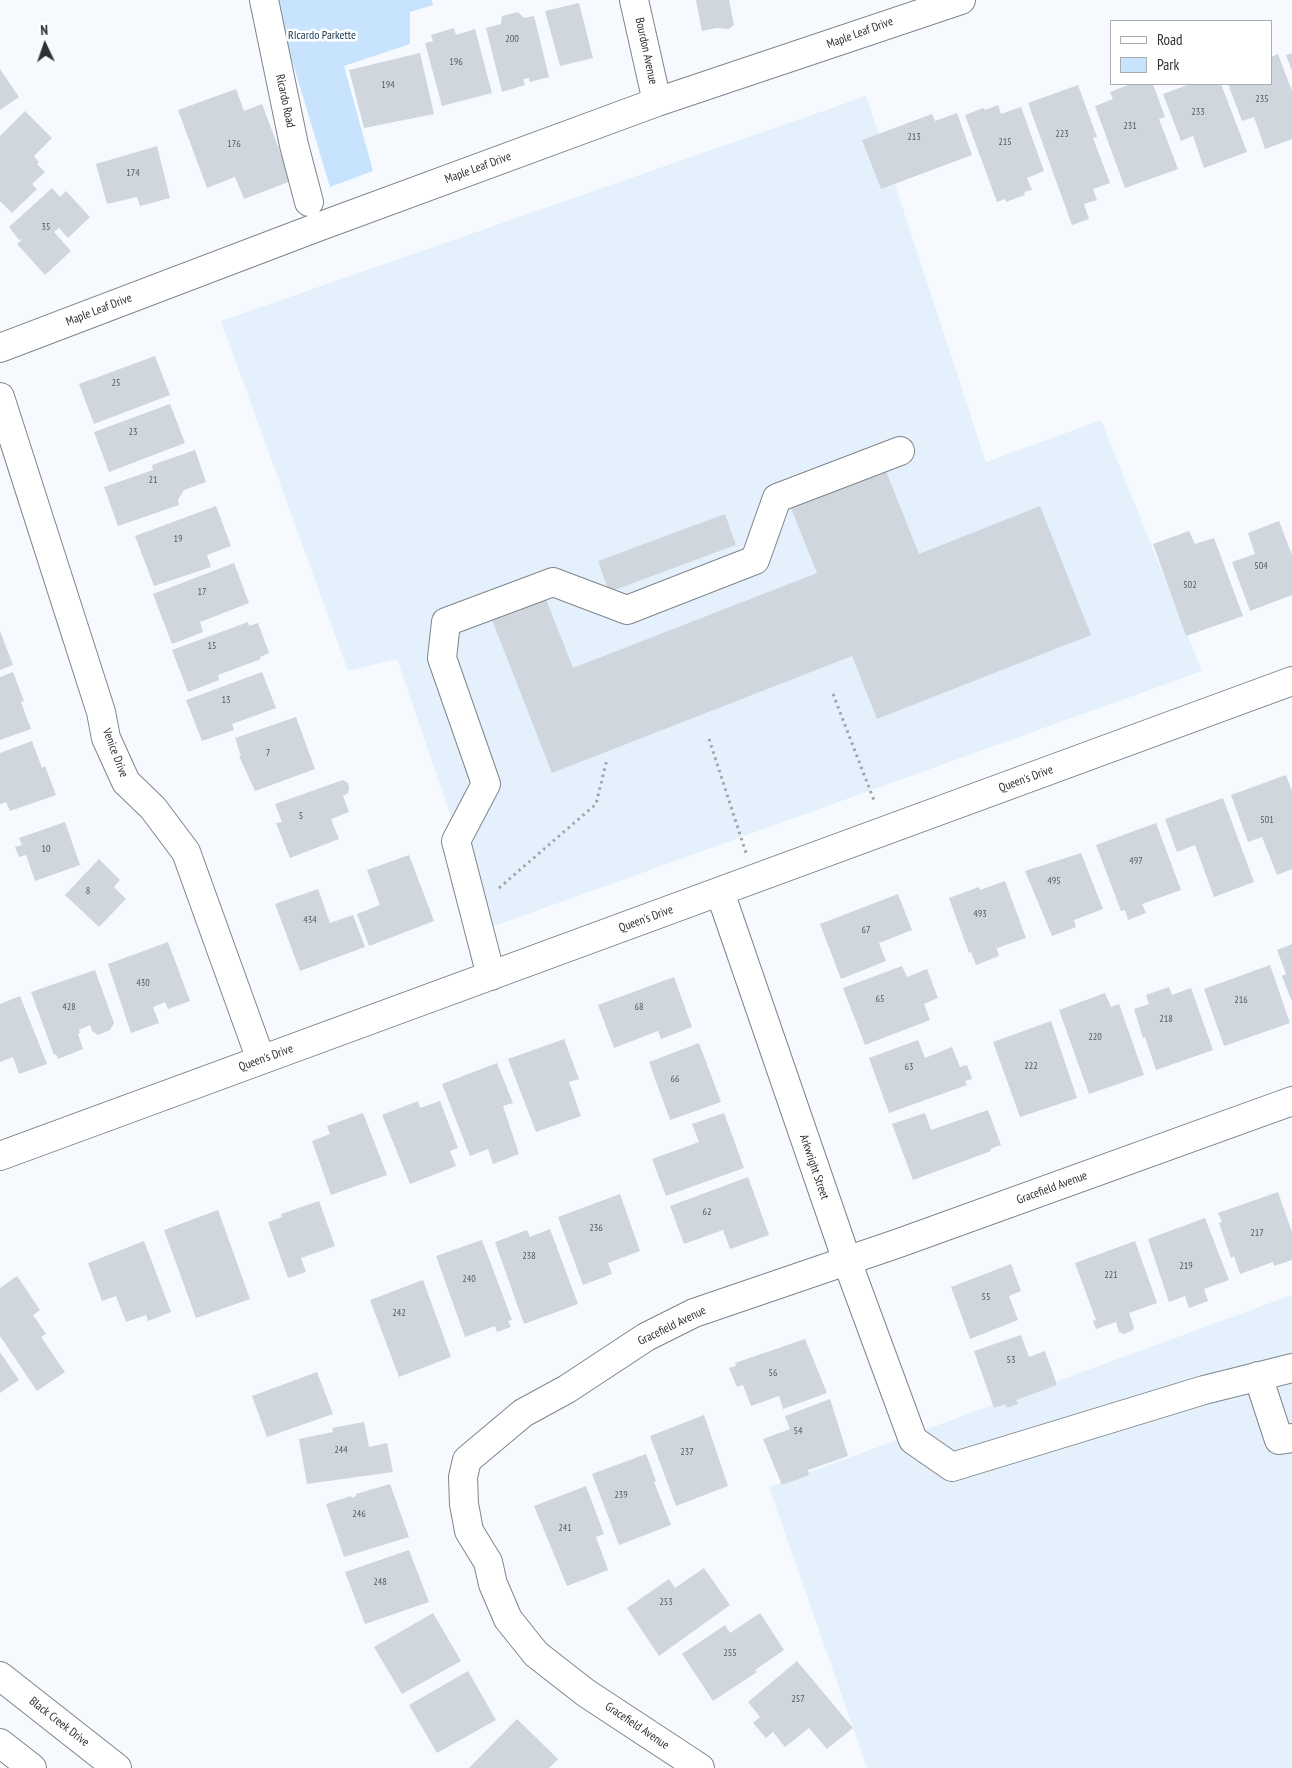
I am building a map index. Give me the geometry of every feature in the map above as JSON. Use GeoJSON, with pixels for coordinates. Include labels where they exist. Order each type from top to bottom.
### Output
{"type":"FeatureCollection","features":[{"type":"Feature","properties":{"kind":"main road","name":"Ricardo Road"},"geometry":{"type":"LineString","coordinates":[[264,0],[294,145],[309,202]]}},
{"type":"Feature","properties":{"kind":"main road","name":"Bourdon Avenue"},"geometry":{"type":"LineString","coordinates":[[634,0],[657,102]]}},
{"type":"Feature","properties":{"kind":"main road","name":"Maple Leaf Drive"},"geometry":{"type":"LineString","coordinates":[[0,348],[657,102],[961,0]]}},
{"type":"Feature","properties":{"kind":"main road","name":"Venice Drive"},"geometry":{"type":"LineString","coordinates":[[0,397],[101,712],[106,738],[126,782],[153,808],[186,852],[261,1060]]}},
{"type":"Feature","properties":{"kind":"main road"},"geometry":{"type":"LineString","coordinates":[[491,976],[456,841],[486,784],[442,658],[446,622],[553,582],[627,610],[755,560],[777,498],[900,451]]}},
{"type":"Feature","properties":{"kind":"main road","name":"Queen's Drive"},"geometry":{"type":"LineString","coordinates":[[0,1156],[1292,681]]}},
{"type":"Feature","properties":{"kind":"main road","name":"Arkwright Street"},"geometry":{"type":"LineString","coordinates":[[720,892],[847,1261],[913,1440],[952,1467],[1204,1390],[1258,1376]]}},
{"type":"Feature","properties":{"kind":"main road","name":"Gracefield Avenue"},"geometry":{"type":"LineString","coordinates":[[700,1768],[586,1693],[536,1654],[508,1619],[493,1584],[488,1562],[469,1531],[462,1477],[467,1460],[523,1413],[567,1389],[606,1361],[646,1337],[694,1313],[847,1261],[1292,1101]]}},
{"type":"Feature","properties":{"kind":"main road"},"geometry":{"type":"LineString","coordinates":[[1292,1368],[1258,1376],[1279,1440],[1292,1438]]}},
{"type":"Feature","properties":{"kind":"main road","name":"Black Creek Drive"},"geometry":{"type":"LineString","coordinates":[[0,1676],[117,1768]]}},
{"type":"Feature","properties":{"kind":"main road"},"geometry":{"type":"LineString","coordinates":[[0,1743],[32,1768]]}},
{"type":"Feature","properties":{"kind":"path"},"geometry":{"type":"LineString","coordinates":[[833,694],[886,831]]}},
{"type":"Feature","properties":{"kind":"path"},"geometry":{"type":"LineString","coordinates":[[710,739],[755,879]]}},
{"type":"Feature","properties":{"kind":"path"},"geometry":{"type":"LineString","coordinates":[[494,892],[596,804],[607,759]]}},
{"type":"Feature","properties":{"kind":"shaded area"},"geometry":{"type":"Polygon","coordinates":[[[866,96],[986,462],[1101,420],[1202,671],[489,928],[397,659],[348,671],[221,321],[866,96]]]}},
{"type":"Feature","properties":{"kind":"shaded area"},"geometry":{"type":"Polygon","coordinates":[[[1292,1295],[1292,1768],[867,1768],[769,1487],[1292,1295]]]}},
{"type":"Feature","properties":{"kind":"green space","name":"RIcardo Parkette"},"geometry":{"type":"Polygon","coordinates":[[[274,0],[432,0],[433,5],[410,12],[410,44],[344,66],[373,171],[330,187],[274,0]]]}},
{"type":"Feature","properties":{"kind":"building"},"geometry":{"type":"Polygon","coordinates":[[[696,0],[729,0],[734,25],[729,29],[716,28],[702,31],[696,0]]]}},
{"type":"Feature","properties":{"kind":"building"},"geometry":{"type":"Polygon","coordinates":[[[579,3],[593,58],[560,66],[545,11],[579,3]]]}},
{"type":"Feature","properties":{"kind":"building"},"geometry":{"type":"Polygon","coordinates":[[[518,12],[524,18],[534,16],[549,77],[530,82],[529,78],[523,79],[525,85],[502,92],[486,28],[501,24],[502,16],[518,12]]]}},
{"type":"Feature","properties":{"kind":"building"},"geometry":{"type":"Polygon","coordinates":[[[454,28],[456,35],[475,29],[492,93],[442,106],[425,43],[433,41],[431,35],[454,28]]]}},
{"type":"Feature","properties":{"kind":"building"},"geometry":{"type":"Polygon","coordinates":[[[420,53],[434,114],[364,128],[349,70],[420,53]]]}},
{"type":"Feature","properties":{"kind":"building"},"geometry":{"type":"Polygon","coordinates":[[[1292,53],[1292,71],[1286,55],[1292,53]]]}},
{"type":"Feature","properties":{"kind":"building"},"geometry":{"type":"Polygon","coordinates":[[[1278,54],[1292,91],[1292,139],[1265,149],[1254,117],[1242,121],[1228,85],[1272,85],[1272,57],[1278,54]]]}},
{"type":"Feature","properties":{"kind":"building"},"geometry":{"type":"Polygon","coordinates":[[[0,69],[19,97],[0,110],[0,69]]]}},
{"type":"Feature","properties":{"kind":"building"},"geometry":{"type":"Polygon","coordinates":[[[1078,85],[1097,137],[1093,138],[1110,183],[1093,189],[1097,200],[1084,204],[1089,219],[1072,225],[1028,103],[1078,85]]]}},
{"type":"Feature","properties":{"kind":"building"},"geometry":{"type":"Polygon","coordinates":[[[1128,85],[1153,85],[1165,117],[1159,119],[1178,169],[1125,188],[1095,106],[1113,99],[1110,92],[1128,85]]]}},
{"type":"Feature","properties":{"kind":"building"},"geometry":{"type":"Polygon","coordinates":[[[1187,85],[1221,85],[1247,152],[1204,168],[1193,136],[1181,141],[1163,94],[1187,85]]]}},
{"type":"Feature","properties":{"kind":"building"},"geometry":{"type":"Polygon","coordinates":[[[236,89],[244,111],[262,104],[291,181],[244,199],[235,177],[207,188],[178,110],[236,89]]]}},
{"type":"Feature","properties":{"kind":"building"},"geometry":{"type":"Polygon","coordinates":[[[998,105],[1001,114],[1021,107],[1044,171],[1027,178],[1032,190],[1024,192],[1025,195],[1006,202],[1005,199],[997,202],[965,115],[998,105]]]}},
{"type":"Feature","properties":{"kind":"building"},"geometry":{"type":"Polygon","coordinates":[[[25,111],[52,138],[34,156],[39,162],[37,164],[45,172],[32,184],[37,189],[12,213],[0,201],[0,136],[25,111]]]}},
{"type":"Feature","properties":{"kind":"building"},"geometry":{"type":"Polygon","coordinates":[[[957,113],[972,155],[881,189],[862,140],[932,114],[935,121],[957,113]]]}},
{"type":"Feature","properties":{"kind":"building"},"geometry":{"type":"Polygon","coordinates":[[[157,146],[170,198],[140,206],[137,197],[107,204],[96,164],[157,146]]]}},
{"type":"Feature","properties":{"kind":"building"},"geometry":{"type":"Polygon","coordinates":[[[52,188],[60,197],[66,191],[90,217],[68,238],[59,228],[54,232],[71,251],[45,275],[17,244],[23,239],[19,240],[9,227],[52,188]]]}},
{"type":"Feature","properties":{"kind":"building"},"geometry":{"type":"Polygon","coordinates":[[[155,356],[170,395],[94,424],[79,384],[155,356]]]}},
{"type":"Feature","properties":{"kind":"building"},"geometry":{"type":"Polygon","coordinates":[[[170,404],[185,443],[109,472],[94,432],[170,404]]]}},
{"type":"Feature","properties":{"kind":"building"},"geometry":{"type":"Polygon","coordinates":[[[195,450],[206,482],[184,490],[178,500],[179,505],[118,526],[104,487],[153,470],[152,465],[195,450]]]}},
{"type":"Feature","properties":{"kind":"building"},"geometry":{"type":"Polygon","coordinates":[[[884,466],[919,554],[1040,506],[1091,635],[877,719],[852,656],[552,773],[492,620],[546,599],[573,668],[817,573],[789,503],[884,466]]]}},
{"type":"Feature","properties":{"kind":"building"},"geometry":{"type":"Polygon","coordinates":[[[216,506],[231,546],[207,555],[211,567],[154,586],[135,536],[216,506]]]}},
{"type":"Feature","properties":{"kind":"building"},"geometry":{"type":"Polygon","coordinates":[[[725,514],[736,545],[609,592],[598,561],[725,514]]]}},
{"type":"Feature","properties":{"kind":"building"},"geometry":{"type":"Polygon","coordinates":[[[1279,521],[1292,555],[1292,595],[1250,611],[1232,562],[1255,554],[1248,533],[1279,521]]]}},
{"type":"Feature","properties":{"kind":"building"},"geometry":{"type":"Polygon","coordinates":[[[1189,531],[1195,544],[1214,538],[1243,616],[1186,636],[1153,544],[1189,531]]]}},
{"type":"Feature","properties":{"kind":"building"},"geometry":{"type":"Polygon","coordinates":[[[234,563],[249,603],[200,622],[203,632],[172,644],[153,594],[234,563]]]}},
{"type":"Feature","properties":{"kind":"building"},"geometry":{"type":"Polygon","coordinates":[[[248,622],[249,626],[258,623],[269,653],[260,657],[261,659],[218,675],[219,680],[188,692],[172,650],[248,622]]]}},
{"type":"Feature","properties":{"kind":"building"},"geometry":{"type":"Polygon","coordinates":[[[0,631],[13,665],[0,670],[0,631]]]}},
{"type":"Feature","properties":{"kind":"building"},"geometry":{"type":"Polygon","coordinates":[[[13,672],[24,701],[21,702],[31,729],[0,740],[0,677],[13,672]]]}},
{"type":"Feature","properties":{"kind":"building"},"geometry":{"type":"Polygon","coordinates":[[[262,672],[276,708],[232,724],[234,730],[202,741],[186,700],[262,672]]]}},
{"type":"Feature","properties":{"kind":"building"},"geometry":{"type":"Polygon","coordinates":[[[296,717],[315,769],[255,791],[239,756],[241,756],[235,738],[296,717]]]}},
{"type":"Feature","properties":{"kind":"building"},"geometry":{"type":"Polygon","coordinates":[[[32,741],[42,768],[45,766],[56,795],[10,811],[6,802],[0,804],[0,753],[32,741]]]}},
{"type":"Feature","properties":{"kind":"building"},"geometry":{"type":"Polygon","coordinates":[[[1286,775],[1292,791],[1292,869],[1277,875],[1262,837],[1248,842],[1231,795],[1286,775]]]}},
{"type":"Feature","properties":{"kind":"building"},"geometry":{"type":"Polygon","coordinates":[[[343,780],[348,783],[348,793],[343,796],[349,812],[331,819],[339,839],[290,858],[276,823],[282,822],[275,804],[343,780]]]}},
{"type":"Feature","properties":{"kind":"building"},"geometry":{"type":"Polygon","coordinates":[[[1223,798],[1254,882],[1214,897],[1195,845],[1177,852],[1165,819],[1223,798]]]}},
{"type":"Feature","properties":{"kind":"building"},"geometry":{"type":"Polygon","coordinates":[[[65,822],[80,865],[35,881],[26,855],[19,857],[15,847],[22,845],[19,838],[65,822]]]}},
{"type":"Feature","properties":{"kind":"building"},"geometry":{"type":"Polygon","coordinates":[[[1156,823],[1181,890],[1142,904],[1146,913],[1128,920],[1125,910],[1121,911],[1096,845],[1156,823]]]}},
{"type":"Feature","properties":{"kind":"building"},"geometry":{"type":"Polygon","coordinates":[[[1081,853],[1103,909],[1074,920],[1076,927],[1052,936],[1025,871],[1081,853]]]}},
{"type":"Feature","properties":{"kind":"building"},"geometry":{"type":"Polygon","coordinates":[[[409,855],[434,921],[369,946],[357,914],[380,905],[367,870],[409,855]]]}},
{"type":"Feature","properties":{"kind":"building"},"geometry":{"type":"Polygon","coordinates":[[[99,859],[120,880],[114,887],[126,899],[99,927],[65,895],[99,859]]]}},
{"type":"Feature","properties":{"kind":"building"},"geometry":{"type":"Polygon","coordinates":[[[1005,881],[1026,938],[997,948],[995,943],[999,956],[976,965],[971,952],[969,953],[949,898],[979,887],[980,890],[1005,881]]]}},
{"type":"Feature","properties":{"kind":"building"},"geometry":{"type":"Polygon","coordinates":[[[318,889],[330,923],[353,915],[365,947],[300,971],[275,904],[318,889]]]}},
{"type":"Feature","properties":{"kind":"building"},"geometry":{"type":"Polygon","coordinates":[[[898,894],[912,930],[879,943],[886,961],[841,979],[820,924],[898,894]]]}},
{"type":"Feature","properties":{"kind":"building"},"geometry":{"type":"Polygon","coordinates":[[[168,942],[190,1001],[168,1009],[165,1002],[153,1007],[159,1023],[131,1033],[108,964],[168,942]]]}},
{"type":"Feature","properties":{"kind":"building"},"geometry":{"type":"Polygon","coordinates":[[[1292,944],[1292,1002],[1282,976],[1286,974],[1277,950],[1292,944]]]}},
{"type":"Feature","properties":{"kind":"building"},"geometry":{"type":"Polygon","coordinates":[[[1270,965],[1290,1023],[1224,1046],[1204,989],[1270,965]]]}},
{"type":"Feature","properties":{"kind":"building"},"geometry":{"type":"Polygon","coordinates":[[[902,966],[907,977],[927,969],[938,998],[924,1004],[930,1020],[865,1045],[843,988],[902,966]]]}},
{"type":"Feature","properties":{"kind":"building"},"geometry":{"type":"Polygon","coordinates":[[[95,970],[114,1023],[110,1030],[98,1035],[92,1031],[90,1025],[79,1030],[80,1033],[78,1034],[83,1049],[58,1059],[56,1054],[54,1055],[31,992],[95,970]]]}},
{"type":"Feature","properties":{"kind":"building"},"geometry":{"type":"Polygon","coordinates":[[[674,977],[692,1027],[661,1039],[658,1031],[614,1048],[598,1005],[674,977]]]}},
{"type":"Feature","properties":{"kind":"building"},"geometry":{"type":"Polygon","coordinates":[[[1169,987],[1172,995],[1191,988],[1213,1050],[1156,1070],[1134,1009],[1149,1004],[1146,995],[1169,987]]]}},
{"type":"Feature","properties":{"kind":"building"},"geometry":{"type":"Polygon","coordinates":[[[1105,993],[1111,1007],[1119,1004],[1144,1075],[1089,1094],[1059,1010],[1105,993]]]}},
{"type":"Feature","properties":{"kind":"building"},"geometry":{"type":"Polygon","coordinates":[[[20,996],[47,1064],[19,1074],[13,1057],[0,1062],[0,1004],[20,996]]]}},
{"type":"Feature","properties":{"kind":"building"},"geometry":{"type":"Polygon","coordinates":[[[1051,1021],[1077,1098],[1020,1117],[993,1042],[1051,1021]]]}},
{"type":"Feature","properties":{"kind":"building"},"geometry":{"type":"Polygon","coordinates":[[[564,1039],[579,1079],[569,1082],[581,1116],[536,1132],[508,1059],[564,1039]]]}},
{"type":"Feature","properties":{"kind":"building"},"geometry":{"type":"Polygon","coordinates":[[[918,1040],[925,1058],[952,1047],[960,1067],[967,1065],[972,1079],[965,1081],[967,1085],[889,1113],[869,1058],[918,1040]]]}},
{"type":"Feature","properties":{"kind":"building"},"geometry":{"type":"Polygon","coordinates":[[[699,1043],[721,1102],[670,1120],[649,1062],[699,1043]]]}},
{"type":"Feature","properties":{"kind":"building"},"geometry":{"type":"Polygon","coordinates":[[[497,1063],[513,1103],[503,1106],[519,1154],[493,1164],[488,1149],[470,1156],[442,1084],[497,1063]]]}},
{"type":"Feature","properties":{"kind":"building"},"geometry":{"type":"Polygon","coordinates":[[[418,1101],[420,1108],[440,1101],[458,1148],[450,1151],[456,1166],[410,1184],[382,1115],[418,1101]]]}},
{"type":"Feature","properties":{"kind":"building"},"geometry":{"type":"Polygon","coordinates":[[[988,1110],[1001,1145],[990,1149],[991,1151],[913,1180],[892,1124],[925,1113],[931,1130],[988,1110]]]}},
{"type":"Feature","properties":{"kind":"building"},"geometry":{"type":"Polygon","coordinates":[[[363,1113],[387,1175],[331,1195],[312,1141],[330,1134],[327,1126],[363,1113]]]}},
{"type":"Feature","properties":{"kind":"building"},"geometry":{"type":"Polygon","coordinates":[[[724,1113],[744,1168],[666,1196],[652,1159],[699,1142],[692,1124],[724,1113]]]}},
{"type":"Feature","properties":{"kind":"building"},"geometry":{"type":"Polygon","coordinates":[[[748,1177],[769,1235],[730,1249],[723,1230],[684,1244],[670,1206],[748,1177]]]}},
{"type":"Feature","properties":{"kind":"building"},"geometry":{"type":"Polygon","coordinates":[[[1278,1192],[1292,1232],[1292,1260],[1274,1266],[1273,1262],[1240,1274],[1234,1256],[1231,1258],[1219,1223],[1222,1222],[1218,1213],[1278,1192]]]}},
{"type":"Feature","properties":{"kind":"building"},"geometry":{"type":"Polygon","coordinates":[[[620,1194],[640,1251],[608,1263],[612,1274],[583,1285],[558,1217],[620,1194]]]}},
{"type":"Feature","properties":{"kind":"building"},"geometry":{"type":"Polygon","coordinates":[[[319,1201],[335,1246],[301,1258],[306,1272],[288,1278],[268,1222],[282,1217],[281,1214],[319,1201]]]}},
{"type":"Feature","properties":{"kind":"building"},"geometry":{"type":"Polygon","coordinates":[[[218,1210],[250,1299],[196,1318],[164,1230],[218,1210]]]}},
{"type":"Feature","properties":{"kind":"building"},"geometry":{"type":"Polygon","coordinates":[[[1205,1218],[1229,1280],[1204,1289],[1208,1301],[1189,1308],[1185,1296],[1169,1302],[1148,1239],[1205,1218]]]}},
{"type":"Feature","properties":{"kind":"building"},"geometry":{"type":"Polygon","coordinates":[[[550,1229],[578,1304],[524,1324],[495,1242],[527,1230],[530,1237],[550,1229]]]}},
{"type":"Feature","properties":{"kind":"building"},"geometry":{"type":"Polygon","coordinates":[[[482,1240],[512,1320],[508,1321],[511,1327],[497,1332],[495,1326],[465,1337],[436,1256],[482,1240]]]}},
{"type":"Feature","properties":{"kind":"building"},"geometry":{"type":"Polygon","coordinates":[[[144,1241],[171,1312],[148,1321],[146,1315],[126,1322],[116,1296],[102,1301],[88,1263],[144,1241]]]}},
{"type":"Feature","properties":{"kind":"building"},"geometry":{"type":"Polygon","coordinates":[[[1135,1241],[1157,1303],[1129,1313],[1134,1327],[1133,1330],[1124,1334],[1119,1332],[1116,1322],[1096,1329],[1093,1321],[1096,1320],[1075,1263],[1135,1241]]]}},
{"type":"Feature","properties":{"kind":"building"},"geometry":{"type":"Polygon","coordinates":[[[1011,1264],[1021,1291],[1009,1296],[1018,1320],[970,1339],[951,1287],[1011,1264]]]}},
{"type":"Feature","properties":{"kind":"building"},"geometry":{"type":"Polygon","coordinates":[[[17,1276],[40,1310],[33,1315],[46,1334],[41,1337],[65,1372],[37,1391],[0,1336],[0,1288],[17,1276]]]}},
{"type":"Feature","properties":{"kind":"building"},"geometry":{"type":"Polygon","coordinates":[[[423,1280],[451,1357],[399,1377],[370,1300],[423,1280]]]}},
{"type":"Feature","properties":{"kind":"building"},"geometry":{"type":"Polygon","coordinates":[[[1021,1335],[1029,1357],[1045,1351],[1057,1385],[1016,1400],[1018,1404],[1007,1408],[1005,1404],[994,1408],[974,1351],[1021,1335]]]}},
{"type":"Feature","properties":{"kind":"building"},"geometry":{"type":"Polygon","coordinates":[[[805,1339],[827,1393],[783,1409],[779,1396],[751,1406],[743,1385],[737,1387],[729,1368],[736,1366],[735,1363],[805,1339]]]}},
{"type":"Feature","properties":{"kind":"building"},"geometry":{"type":"Polygon","coordinates":[[[0,1352],[19,1380],[0,1393],[0,1352]]]}},
{"type":"Feature","properties":{"kind":"building"},"geometry":{"type":"Polygon","coordinates":[[[317,1372],[333,1414],[267,1437],[252,1396],[317,1372]]]}},
{"type":"Feature","properties":{"kind":"building"},"geometry":{"type":"Polygon","coordinates":[[[830,1399],[848,1456],[808,1470],[809,1475],[782,1485],[763,1439],[790,1429],[785,1416],[830,1399]]]}},
{"type":"Feature","properties":{"kind":"building"},"geometry":{"type":"Polygon","coordinates":[[[704,1415],[728,1486],[676,1506],[650,1436],[704,1415]]]}},
{"type":"Feature","properties":{"kind":"building"},"geometry":{"type":"Polygon","coordinates":[[[364,1422],[369,1447],[387,1443],[393,1472],[307,1484],[299,1439],[333,1432],[332,1428],[364,1422]]]}},
{"type":"Feature","properties":{"kind":"building"},"geometry":{"type":"Polygon","coordinates":[[[646,1454],[656,1481],[654,1482],[671,1525],[619,1545],[592,1474],[646,1454]]]}},
{"type":"Feature","properties":{"kind":"building"},"geometry":{"type":"Polygon","coordinates":[[[390,1484],[409,1537],[344,1557],[326,1504],[351,1496],[352,1498],[356,1494],[390,1484]]]}},
{"type":"Feature","properties":{"kind":"building"},"geometry":{"type":"Polygon","coordinates":[[[586,1486],[604,1534],[596,1537],[608,1570],[567,1586],[534,1506],[586,1486]]]}},
{"type":"Feature","properties":{"kind":"building"},"geometry":{"type":"Polygon","coordinates":[[[409,1550],[429,1602],[365,1624],[345,1572],[409,1550]]]}},
{"type":"Feature","properties":{"kind":"building"},"geometry":{"type":"Polygon","coordinates":[[[704,1568],[730,1605],[659,1656],[627,1608],[669,1579],[675,1588],[704,1568]]]}},
{"type":"Feature","properties":{"kind":"building"},"geometry":{"type":"Polygon","coordinates":[[[433,1613],[461,1661],[402,1694],[374,1647],[433,1613]]]}},
{"type":"Feature","properties":{"kind":"building"},"geometry":{"type":"Polygon","coordinates":[[[760,1613],[784,1650],[755,1670],[757,1672],[713,1701],[682,1654],[725,1625],[730,1633],[760,1613]]]}},
{"type":"Feature","properties":{"kind":"building"},"geometry":{"type":"Polygon","coordinates":[[[797,1661],[853,1728],[827,1749],[809,1728],[785,1747],[773,1732],[766,1738],[753,1723],[760,1717],[748,1702],[797,1661]]]}},
{"type":"Feature","properties":{"kind":"building"},"geometry":{"type":"Polygon","coordinates":[[[468,1671],[496,1720],[437,1753],[409,1705],[468,1671]]]}},
{"type":"Feature","properties":{"kind":"building"},"geometry":{"type":"Polygon","coordinates":[[[517,1719],[558,1759],[549,1768],[469,1768],[517,1719]]]}}]}
